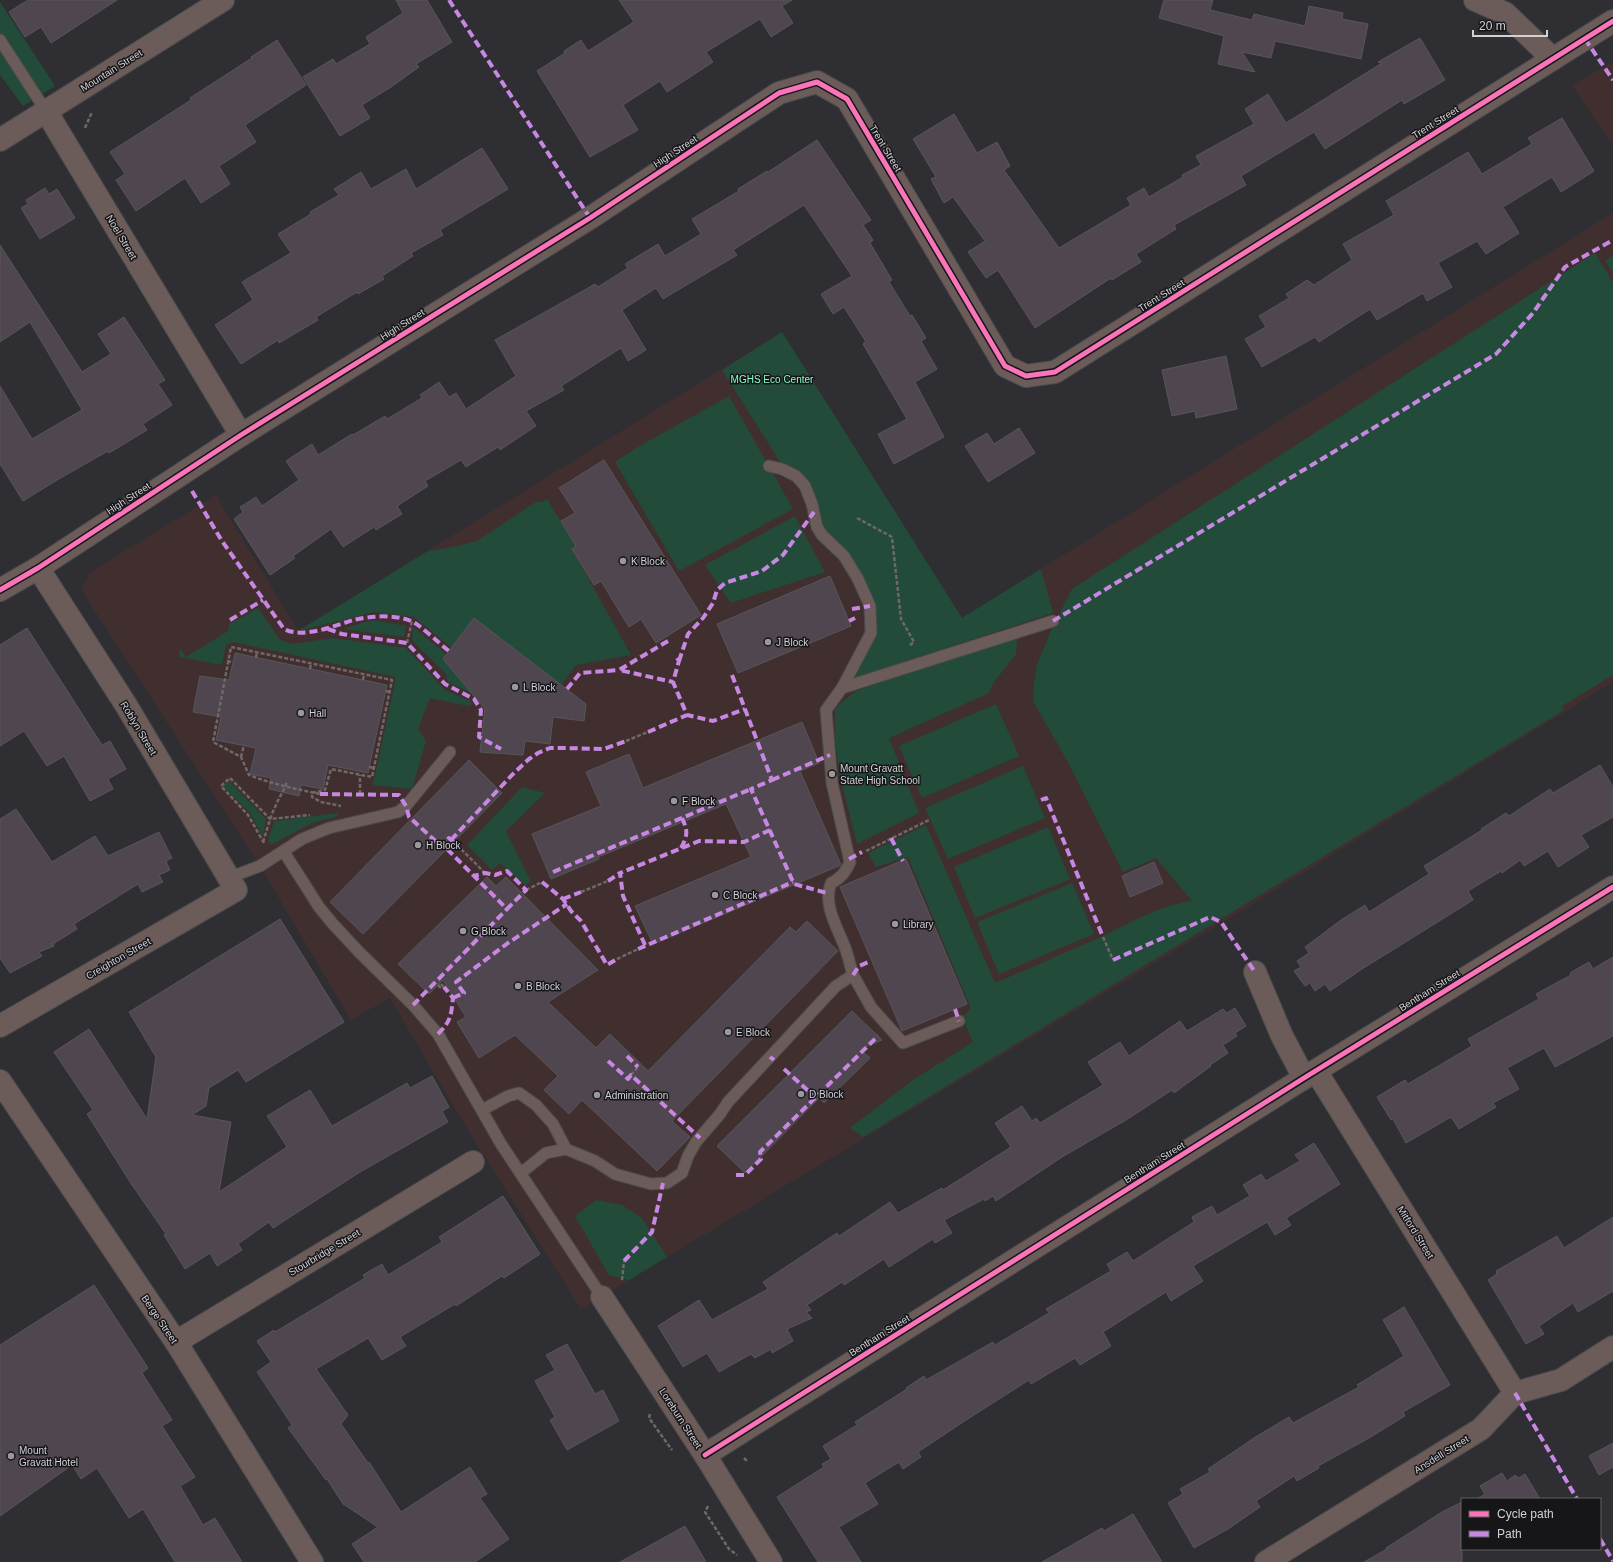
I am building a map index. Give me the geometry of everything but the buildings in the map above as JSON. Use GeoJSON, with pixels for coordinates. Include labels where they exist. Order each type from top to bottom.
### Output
{"type":"FeatureCollection","features":[{"type":"Feature","properties":{"kind":"street","name":"Mountain Street"},"geometry":{"type":"LineString","coordinates":[[0,140],[223,0]]}},
{"type":"Feature","properties":{"kind":"street"},"geometry":{"type":"LineString","coordinates":[[1475,0],[1505,13],[1553,59]]}},
{"type":"Feature","properties":{"kind":"street","name":"Trent Street"},"geometry":{"type":"LineString","coordinates":[[817,82],[847,100],[1005,366],[1026,376],[1055,372],[1613,21]]}},
{"type":"Feature","properties":{"kind":"street","name":"High Street"},"geometry":{"type":"LineString","coordinates":[[0,590],[38,568],[241,435],[590,218],[779,93],[817,82]]}},
{"type":"Feature","properties":{"kind":"street","name":"Noel Street"},"geometry":{"type":"LineString","coordinates":[[46,111],[241,435]]}},
{"type":"Feature","properties":{"kind":"street","name":"Roblyn Street"},"geometry":{"type":"LineString","coordinates":[[38,568],[126,705],[232,884]]}},
{"type":"Feature","properties":{"kind":"street","name":"Creighton Street"},"geometry":{"type":"LineString","coordinates":[[0,1026],[232,884]]}},
{"type":"Feature","properties":{"kind":"street","name":"Bentham Street"},"geometry":{"type":"LineString","coordinates":[[705,1455],[1613,886]]}},
{"type":"Feature","properties":{"kind":"street","name":"Mitford Street"},"geometry":{"type":"LineString","coordinates":[[1255,972],[1282,1036],[1310,1075],[1515,1393]]}},
{"type":"Feature","properties":{"kind":"street","name":"Berge Street"},"geometry":{"type":"LineString","coordinates":[[0,1081],[176,1342],[312,1562]]}},
{"type":"Feature","properties":{"kind":"street","name":"Stourbridge Street"},"geometry":{"type":"LineString","coordinates":[[176,1342],[473,1162]]}},
{"type":"Feature","properties":{"kind":"street","name":"Loreburn Street"},"geometry":{"type":"LineString","coordinates":[[602,1297],[705,1455],[771,1562]]}},
{"type":"Feature","properties":{"kind":"street"},"geometry":{"type":"LineString","coordinates":[[1515,1393],[1561,1380],[1613,1348]]}},
{"type":"Feature","properties":{"kind":"street","name":"Ansdell Street"},"geometry":{"type":"LineString","coordinates":[[1266,1562],[1481,1429],[1515,1393]]}},
{"type":"Feature","properties":{"kind":"lane","name":"Noel Street"},"geometry":{"type":"LineString","coordinates":[[0,40],[46,111]]}},
{"type":"Feature","properties":{"kind":"lane"},"geometry":{"type":"LineString","coordinates":[[769,466],[782,469],[796,476],[805,486],[812,504],[817,527],[822,535],[844,556],[858,579],[870,606],[871,633],[842,688],[826,710],[832,783],[850,862],[846,871],[840,878],[830,883],[827,893],[829,908],[845,947],[853,975],[871,1007],[903,1043],[959,1021]]}},
{"type":"Feature","properties":{"kind":"lane"},"geometry":{"type":"LineString","coordinates":[[842,688],[1053,621]]}},
{"type":"Feature","properties":{"kind":"lane"},"geometry":{"type":"LineString","coordinates":[[232,884],[284,852],[302,839],[329,828],[398,812],[406,806],[450,752]]}},
{"type":"Feature","properties":{"kind":"lane"},"geometry":{"type":"LineString","coordinates":[[284,852],[319,907],[333,924],[413,1005],[438,1034],[501,1144],[602,1297]]}},
{"type":"Feature","properties":{"kind":"lane"},"geometry":{"type":"LineString","coordinates":[[521,1173],[546,1153],[566,1149],[595,1161],[615,1174],[651,1184],[667,1183],[682,1173],[688,1156],[696,1142],[720,1114],[728,1102],[836,986],[853,975]]}},
{"type":"Feature","properties":{"kind":"lane"},"geometry":{"type":"LineString","coordinates":[[482,1110],[508,1096],[519,1093],[536,1105],[554,1124],[566,1149]]}},
{"type":"Feature","properties":{"kind":"path"},"geometry":{"type":"LineString","coordinates":[[84,131],[85,125],[92,112]]}},
{"type":"Feature","properties":{"kind":"path"},"geometry":{"type":"LineString","coordinates":[[857,518],[892,537],[901,619],[908,630]]}},
{"type":"Feature","properties":{"kind":"path"},"geometry":{"type":"LineString","coordinates":[[407,643],[412,621]]}},
{"type":"Feature","properties":{"kind":"path"},"geometry":{"type":"LineString","coordinates":[[312,793],[325,790],[330,770],[341,769],[372,777],[392,680],[231,647],[227,661],[213,742],[241,757],[249,775],[269,783],[312,793],[320,794]]}},
{"type":"Feature","properties":{"kind":"path"},"geometry":{"type":"LineString","coordinates":[[256,658],[257,652]]}},
{"type":"Feature","properties":{"kind":"path"},"geometry":{"type":"LineString","coordinates":[[227,661],[233,662]]}},
{"type":"Feature","properties":{"kind":"path"},"geometry":{"type":"LineString","coordinates":[[310,669],[311,663]]}},
{"type":"Feature","properties":{"kind":"path"},"geometry":{"type":"LineString","coordinates":[[363,680],[364,674]]}},
{"type":"Feature","properties":{"kind":"path"},"geometry":{"type":"LineString","coordinates":[[386,691],[390,692]]}},
{"type":"Feature","properties":{"kind":"path"},"geometry":{"type":"LineString","coordinates":[[626,741],[648,732]]}},
{"type":"Feature","properties":{"kind":"path"},"geometry":{"type":"LineString","coordinates":[[241,757],[244,745]]}},
{"type":"Feature","properties":{"kind":"path"},"geometry":{"type":"LineString","coordinates":[[369,767],[374,768]]}},
{"type":"Feature","properties":{"kind":"path"},"geometry":{"type":"LineString","coordinates":[[360,775],[360,794]]}},
{"type":"Feature","properties":{"kind":"path"},"geometry":{"type":"LineString","coordinates":[[270,819],[230,778],[222,786],[248,815],[263,843],[270,819],[287,782]]}},
{"type":"Feature","properties":{"kind":"path"},"geometry":{"type":"LineString","coordinates":[[312,793],[312,797],[321,802],[348,807]]}},
{"type":"Feature","properties":{"kind":"path"},"geometry":{"type":"LineString","coordinates":[[270,819],[314,814]]}},
{"type":"Feature","properties":{"kind":"path"},"geometry":{"type":"LineString","coordinates":[[862,852],[928,820]]}},
{"type":"Feature","properties":{"kind":"path"},"geometry":{"type":"LineString","coordinates":[[457,845],[485,873]]}},
{"type":"Feature","properties":{"kind":"path"},"geometry":{"type":"LineString","coordinates":[[581,892],[608,881]]}},
{"type":"Feature","properties":{"kind":"path"},"geometry":{"type":"LineString","coordinates":[[526,890],[542,882]]}},
{"type":"Feature","properties":{"kind":"path"},"geometry":{"type":"LineString","coordinates":[[1103,937],[1114,960]]}},
{"type":"Feature","properties":{"kind":"path"},"geometry":{"type":"LineString","coordinates":[[617,959],[638,949]]}},
{"type":"Feature","properties":{"kind":"path"},"geometry":{"type":"LineString","coordinates":[[440,984],[443,988]]}},
{"type":"Feature","properties":{"kind":"path"},"geometry":{"type":"LineString","coordinates":[[631,1074],[638,1067]]}},
{"type":"Feature","properties":{"kind":"path"},"geometry":{"type":"LineString","coordinates":[[622,1280],[624,1261]]}},
{"type":"Feature","properties":{"kind":"path"},"geometry":{"type":"LineString","coordinates":[[650,1413],[649,1418],[675,1454]]}},
{"type":"Feature","properties":{"kind":"path"},"geometry":{"type":"LineString","coordinates":[[704,1500],[708,1506],[705,1512],[729,1549],[739,1558]]}},
{"type":"Feature","properties":{"kind":"shaded area"},"geometry":{"type":"Polygon","coordinates":[[[1613,62],[1613,146],[1572,85],[1613,62]]]}},
{"type":"Feature","properties":{"kind":"shaded area","name":"Mount Gravatt State High School"},"geometry":{"type":"Polygon","coordinates":[[[1613,213],[1613,682],[1246,908],[581,1309],[466,1127],[390,998],[351,1020],[260,866],[82,591],[89,573],[216,495],[298,631],[782,332],[962,618],[1613,213]]]}},
{"type":"Feature","properties":{"kind":"green space"},"geometry":{"type":"Polygon","coordinates":[[[0,2],[55,86],[23,106],[0,75],[0,2]]]}},
{"type":"Feature","properties":{"kind":"green space"},"geometry":{"type":"Polygon","coordinates":[[[1595,253],[1613,282],[1613,675],[1562,706],[1564,710],[863,1137],[850,1128],[913,1080],[973,1042],[962,1017],[971,1009],[908,857],[876,867],[868,853],[926,825],[995,983],[1148,914],[1169,906],[1192,901],[1156,858],[1123,872],[1069,764],[1033,701],[1037,665],[1052,628],[1072,589],[1595,253]]]}},
{"type":"Feature","properties":{"kind":"green space"},"geometry":{"type":"Polygon","coordinates":[[[1613,256],[1613,273],[1605,261],[1613,256]]]}},
{"type":"Feature","properties":{"kind":"green space","name":"MGHS Eco Center"},"geometry":{"type":"Polygon","coordinates":[[[782,332],[962,618],[1041,569],[1053,613],[853,678],[874,606],[824,533],[818,511],[782,465],[722,370],[782,332]]]}},
{"type":"Feature","properties":{"kind":"green space"},"geometry":{"type":"Polygon","coordinates":[[[729,396],[793,509],[679,571],[615,462],[638,447],[729,396]]]}},
{"type":"Feature","properties":{"kind":"green space"},"geometry":{"type":"Polygon","coordinates":[[[547,499],[576,546],[572,549],[631,655],[576,665],[561,685],[474,618],[452,648],[414,617],[374,612],[298,631],[428,551],[477,541],[536,502],[541,502],[547,499]]]}},
{"type":"Feature","properties":{"kind":"green space"},"geometry":{"type":"Polygon","coordinates":[[[795,516],[825,572],[731,603],[705,565],[795,516]]]}},
{"type":"Feature","properties":{"kind":"green space"},"geometry":{"type":"Polygon","coordinates":[[[258,608],[280,640],[293,644],[332,638],[406,648],[445,690],[470,701],[473,704],[468,706],[430,698],[418,729],[426,741],[412,789],[373,785],[396,677],[233,642],[226,645],[222,665],[180,657],[179,650],[181,649],[186,657],[228,631],[229,624],[258,608]]]}},
{"type":"Feature","properties":{"kind":"green space"},"geometry":{"type":"Polygon","coordinates":[[[372,620],[406,626],[404,637],[343,629],[372,620]]]}},
{"type":"Feature","properties":{"kind":"green space"},"geometry":{"type":"Polygon","coordinates":[[[413,627],[447,655],[473,694],[448,682],[446,674],[412,640],[413,627]]]}},
{"type":"Feature","properties":{"kind":"green space"},"geometry":{"type":"Polygon","coordinates":[[[1017,636],[1016,654],[994,682],[989,693],[889,738],[919,813],[857,844],[841,780],[835,742],[835,708],[856,691],[1017,636]]]}},
{"type":"Feature","properties":{"kind":"green space"},"geometry":{"type":"Polygon","coordinates":[[[996,704],[1019,756],[922,798],[899,746],[996,704]]]}},
{"type":"Feature","properties":{"kind":"green space"},"geometry":{"type":"Polygon","coordinates":[[[1023,766],[1045,818],[948,859],[925,808],[1023,766]]]}},
{"type":"Feature","properties":{"kind":"green space"},"geometry":{"type":"Polygon","coordinates":[[[229,781],[266,819],[263,837],[250,813],[223,786],[229,781]]]}},
{"type":"Feature","properties":{"kind":"green space"},"geometry":{"type":"Polygon","coordinates":[[[522,787],[545,793],[506,831],[531,882],[525,885],[500,863],[492,870],[467,845],[522,787]]]}},
{"type":"Feature","properties":{"kind":"green space"},"geometry":{"type":"Polygon","coordinates":[[[337,813],[338,816],[312,823],[271,845],[268,841],[274,821],[337,813]]]}},
{"type":"Feature","properties":{"kind":"green space"},"geometry":{"type":"Polygon","coordinates":[[[1048,827],[1070,879],[975,918],[954,867],[1048,827]]]}},
{"type":"Feature","properties":{"kind":"green space"},"geometry":{"type":"Polygon","coordinates":[[[1072,883],[1094,934],[999,974],[977,922],[1072,883]]]}},
{"type":"Feature","properties":{"kind":"green space"},"geometry":{"type":"Polygon","coordinates":[[[596,1200],[622,1205],[641,1217],[667,1257],[629,1280],[609,1275],[575,1216],[596,1200]]]}},
{"type":"Feature","properties":{"kind":"marked path"},"geometry":{"type":"LineString","coordinates":[[449,0],[590,218]]}},
{"type":"Feature","properties":{"kind":"marked path"},"geometry":{"type":"LineString","coordinates":[[1585,39],[1613,80]]}},
{"type":"Feature","properties":{"kind":"marked path"},"geometry":{"type":"LineString","coordinates":[[1053,621],[1496,354],[1533,313],[1565,267],[1613,240]]}},
{"type":"Feature","properties":{"kind":"marked path"},"geometry":{"type":"LineString","coordinates":[[192,491],[222,541],[284,629],[300,633],[328,628],[353,620],[382,616],[397,617],[411,621],[449,651]]}},
{"type":"Feature","properties":{"kind":"marked path"},"geometry":{"type":"LineString","coordinates":[[679,661],[688,634],[703,618],[713,603],[717,590],[725,583],[762,571],[783,555],[814,512]]}},
{"type":"Feature","properties":{"kind":"marked path"},"geometry":{"type":"LineString","coordinates":[[230,620],[263,600]]}},
{"type":"Feature","properties":{"kind":"marked path"},"geometry":{"type":"LineString","coordinates":[[852,609],[870,606]]}},
{"type":"Feature","properties":{"kind":"marked path"},"geometry":{"type":"LineString","coordinates":[[849,621],[855,618]]}},
{"type":"Feature","properties":{"kind":"marked path"},"geometry":{"type":"LineString","coordinates":[[328,629],[342,634],[407,643],[445,684],[474,699],[481,710],[479,737],[501,749]]}},
{"type":"Feature","properties":{"kind":"marked path"},"geometry":{"type":"LineString","coordinates":[[668,641],[619,670],[673,682]]}},
{"type":"Feature","properties":{"kind":"marked path"},"geometry":{"type":"LineString","coordinates":[[677,658],[679,661],[673,682],[687,715],[713,721],[745,709]]}},
{"type":"Feature","properties":{"kind":"marked path"},"geometry":{"type":"LineString","coordinates":[[567,689],[580,673],[619,670]]}},
{"type":"Feature","properties":{"kind":"marked path"},"geometry":{"type":"LineString","coordinates":[[732,675],[772,780],[751,789],[794,884],[827,893]]}},
{"type":"Feature","properties":{"kind":"marked path"},"geometry":{"type":"LineString","coordinates":[[648,732],[687,715]]}},
{"type":"Feature","properties":{"kind":"marked path"},"geometry":{"type":"LineString","coordinates":[[451,840],[512,775],[529,759],[538,753],[550,748],[604,749],[626,741]]}},
{"type":"Feature","properties":{"kind":"marked path"},"geometry":{"type":"LineString","coordinates":[[772,780],[830,755]]}},
{"type":"Feature","properties":{"kind":"marked path"},"geometry":{"type":"LineString","coordinates":[[553,872],[751,789]]}},
{"type":"Feature","properties":{"kind":"marked path"},"geometry":{"type":"LineString","coordinates":[[320,794],[399,795],[406,806],[409,817],[441,846],[449,838],[457,845]]}},
{"type":"Feature","properties":{"kind":"marked path"},"geometry":{"type":"LineString","coordinates":[[1041,800],[1046,798],[1103,937]]}},
{"type":"Feature","properties":{"kind":"marked path"},"geometry":{"type":"LineString","coordinates":[[681,848],[685,840],[686,833],[682,818]]}},
{"type":"Feature","properties":{"kind":"marked path"},"geometry":{"type":"LineString","coordinates":[[645,945],[623,896],[620,873],[699,841],[744,842],[770,830]]}},
{"type":"Feature","properties":{"kind":"marked path"},"geometry":{"type":"LineString","coordinates":[[891,838],[903,861]]}},
{"type":"Feature","properties":{"kind":"marked path"},"geometry":{"type":"LineString","coordinates":[[447,849],[507,909],[526,890],[507,871],[495,875],[485,873],[474,876]]}},
{"type":"Feature","properties":{"kind":"marked path"},"geometry":{"type":"LineString","coordinates":[[849,859],[862,852]]}},
{"type":"Feature","properties":{"kind":"marked path"},"geometry":{"type":"LineString","coordinates":[[608,881],[620,873]]}},
{"type":"Feature","properties":{"kind":"marked path"},"geometry":{"type":"LineString","coordinates":[[542,882],[563,899],[571,911],[581,921],[607,965],[617,959]]}},
{"type":"Feature","properties":{"kind":"marked path"},"geometry":{"type":"LineString","coordinates":[[638,949],[793,882]]}},
{"type":"Feature","properties":{"kind":"marked path"},"geometry":{"type":"LineString","coordinates":[[563,899],[581,892]]}},
{"type":"Feature","properties":{"kind":"marked path"},"geometry":{"type":"LineString","coordinates":[[453,998],[464,993],[456,982],[508,943],[567,904]]}},
{"type":"Feature","properties":{"kind":"marked path"},"geometry":{"type":"LineString","coordinates":[[413,1005],[507,909]]}},
{"type":"Feature","properties":{"kind":"marked path"},"geometry":{"type":"LineString","coordinates":[[1113,960],[1210,917],[1221,922],[1255,972]]}},
{"type":"Feature","properties":{"kind":"marked path"},"geometry":{"type":"LineString","coordinates":[[853,975],[859,966],[871,961]]}},
{"type":"Feature","properties":{"kind":"marked path"},"geometry":{"type":"LineString","coordinates":[[438,1034],[448,1022],[451,1014],[453,998],[444,987]]}},
{"type":"Feature","properties":{"kind":"marked path"},"geometry":{"type":"LineString","coordinates":[[955,1009],[959,1021]]}},
{"type":"Feature","properties":{"kind":"marked path"},"geometry":{"type":"LineString","coordinates":[[736,1175],[745,1175],[761,1159],[760,1152],[878,1036]]}},
{"type":"Feature","properties":{"kind":"marked path"},"geometry":{"type":"LineString","coordinates":[[627,1056],[638,1067]]}},
{"type":"Feature","properties":{"kind":"marked path"},"geometry":{"type":"LineString","coordinates":[[770,1057],[774,1060]]}},
{"type":"Feature","properties":{"kind":"marked path"},"geometry":{"type":"LineString","coordinates":[[608,1061],[628,1079],[631,1075],[700,1138]]}},
{"type":"Feature","properties":{"kind":"marked path"},"geometry":{"type":"LineString","coordinates":[[784,1069],[815,1097]]}},
{"type":"Feature","properties":{"kind":"marked path"},"geometry":{"type":"LineString","coordinates":[[624,1261],[652,1232],[663,1183]]}},
{"type":"Feature","properties":{"kind":"marked path"},"geometry":{"type":"LineString","coordinates":[[1515,1393],[1576,1498]]}},
{"type":"Feature","properties":{"kind":"marked path"},"geometry":{"type":"LineString","coordinates":[[1601,1541],[1613,1561]]}},
{"type":"Feature","properties":{"kind":"cycle path"},"geometry":{"type":"LineString","coordinates":[[0,590],[38,568],[241,435],[590,218],[779,93],[817,82],[847,99],[1005,366],[1026,376],[1055,372],[1613,21]]}},
{"type":"Feature","properties":{"kind":"cycle path"},"geometry":{"type":"LineString","coordinates":[[705,1455],[1304,1078],[1613,887]]}},
{"type":"Feature","properties":{"kind":"place","name":"K Block"},"geometry":{"type":"Point","coordinates":[623,561]}},
{"type":"Feature","properties":{"kind":"place","name":"J Block"},"geometry":{"type":"Point","coordinates":[768,642]}},
{"type":"Feature","properties":{"kind":"place","name":"L Block"},"geometry":{"type":"Point","coordinates":[515,687]}},
{"type":"Feature","properties":{"kind":"place","name":"Hall"},"geometry":{"type":"Point","coordinates":[301,713]}},
{"type":"Feature","properties":{"kind":"place","name":"Mount Gravatt State High School"},"geometry":{"type":"Point","coordinates":[832,774]}},
{"type":"Feature","properties":{"kind":"place","name":"F Block"},"geometry":{"type":"Point","coordinates":[674,801]}},
{"type":"Feature","properties":{"kind":"place","name":"H Block"},"geometry":{"type":"Point","coordinates":[418,845]}},
{"type":"Feature","properties":{"kind":"place","name":"C Block"},"geometry":{"type":"Point","coordinates":[715,895]}},
{"type":"Feature","properties":{"kind":"place","name":"Library"},"geometry":{"type":"Point","coordinates":[895,924]}},
{"type":"Feature","properties":{"kind":"place","name":"G Block"},"geometry":{"type":"Point","coordinates":[463,931]}},
{"type":"Feature","properties":{"kind":"place","name":"B Block"},"geometry":{"type":"Point","coordinates":[518,986]}},
{"type":"Feature","properties":{"kind":"place","name":"E Block"},"geometry":{"type":"Point","coordinates":[728,1032]}},
{"type":"Feature","properties":{"kind":"place","name":"D Block"},"geometry":{"type":"Point","coordinates":[801,1094]}},
{"type":"Feature","properties":{"kind":"place","name":"Administration"},"geometry":{"type":"Point","coordinates":[597,1095]}},
{"type":"Feature","properties":{"kind":"place","name":"Mount Gravatt Hotel"},"geometry":{"type":"Point","coordinates":[11,1456]}}]}
